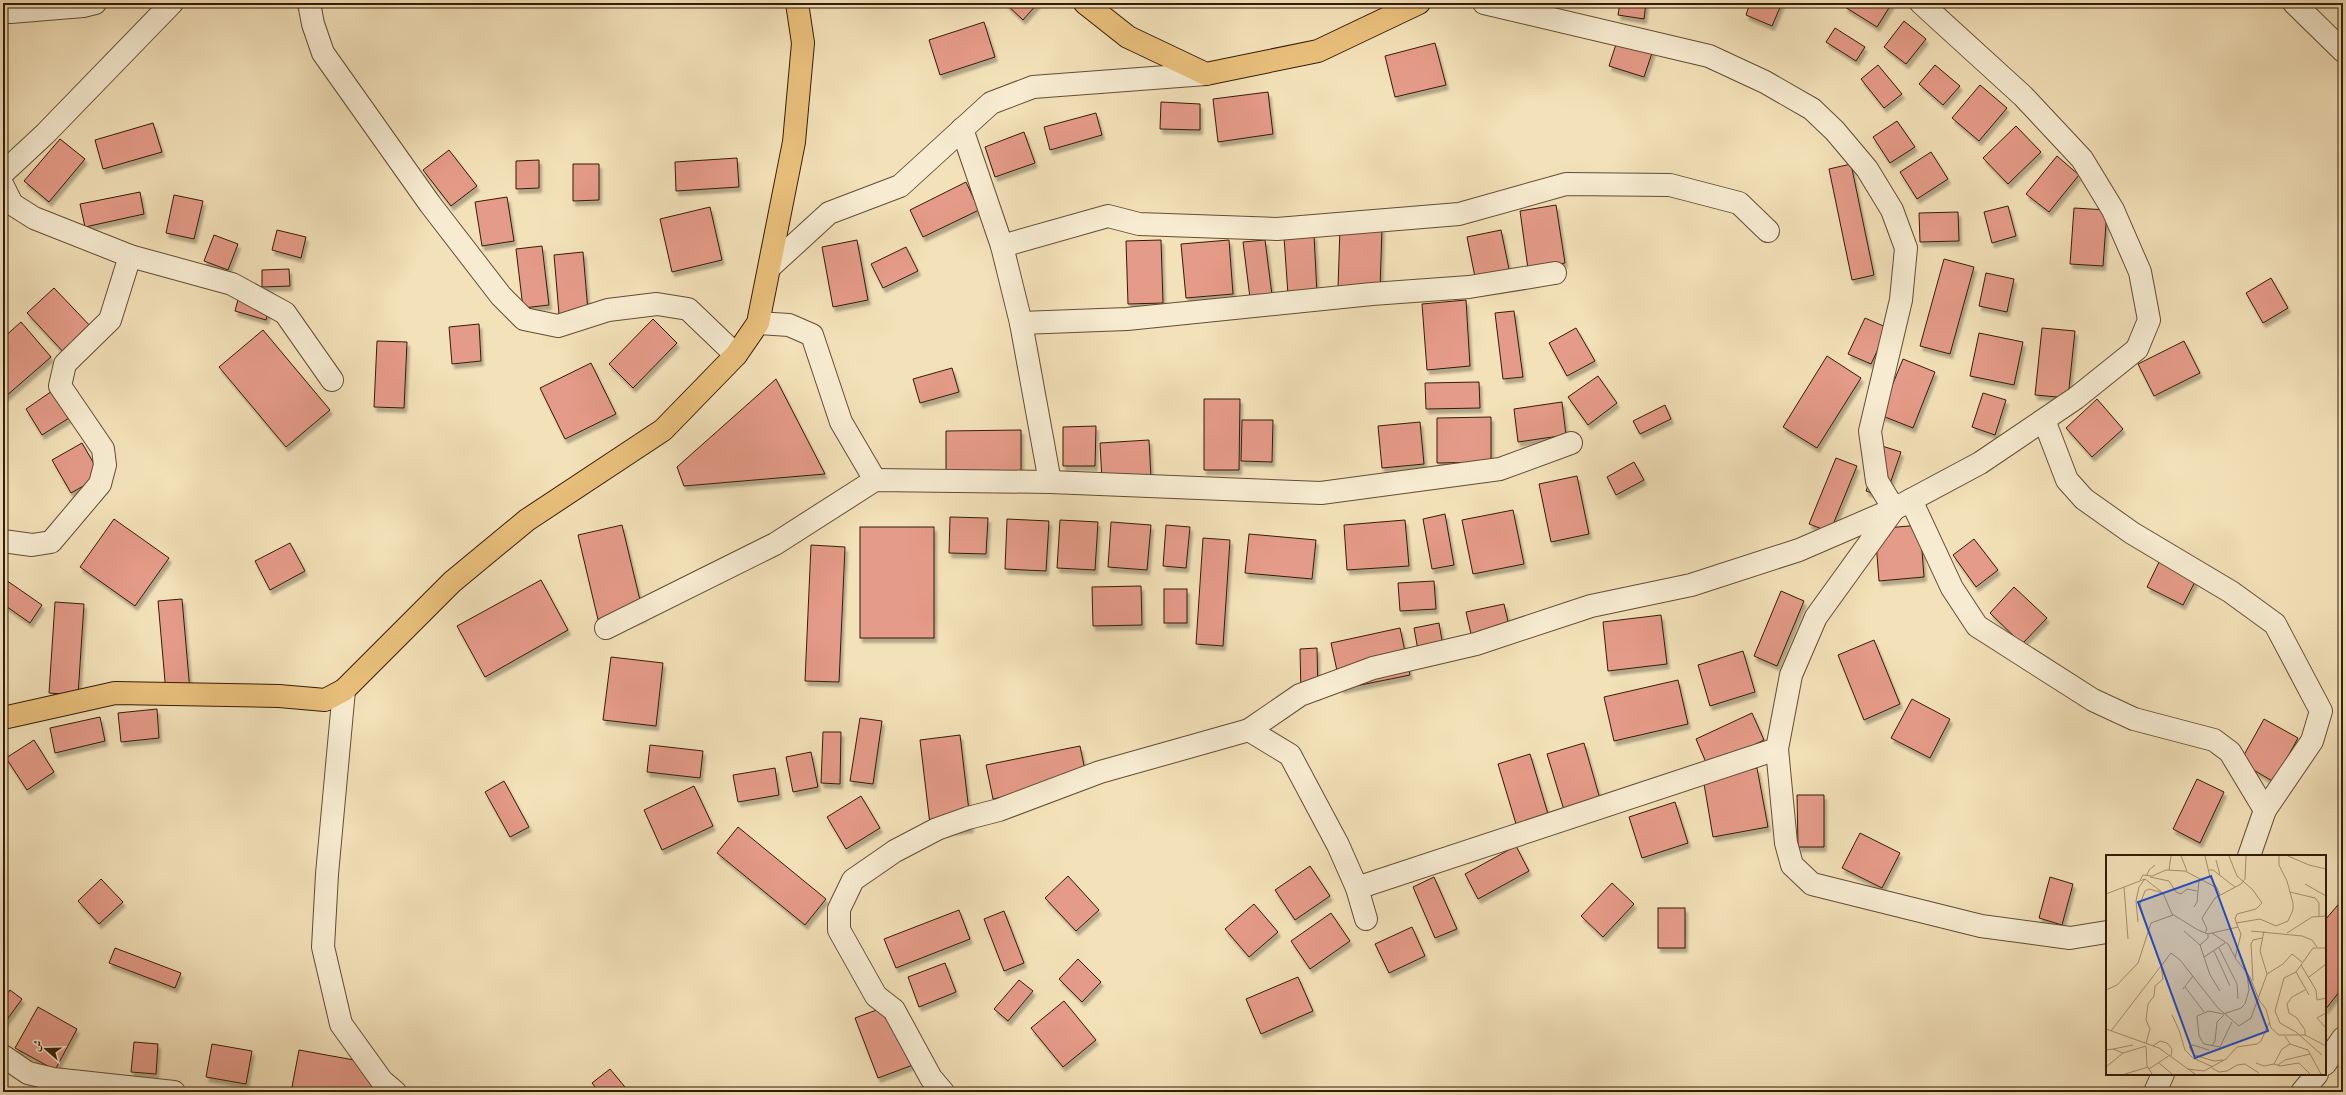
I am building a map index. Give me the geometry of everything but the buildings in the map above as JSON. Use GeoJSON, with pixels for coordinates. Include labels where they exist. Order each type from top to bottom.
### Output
{"type":"FeatureCollection","features":[{"type":"Feature","properties":{"kind":"main road"},"geometry":{"type":"LineString","coordinates":[[3,718],[115,692],[280,696],[325,700],[344,690],[452,582],[527,520],[663,430],[736,355],[758,323],[794,142],[803,43],[797,3]]}},
{"type":"Feature","properties":{"kind":"main road"},"geometry":{"type":"LineString","coordinates":[[1085,3],[1128,37],[1206,74],[1318,51],[1420,3]]}},
{"type":"Feature","properties":{"kind":"street"},"geometry":{"type":"LineString","coordinates":[[3,10],[12,12],[83,6],[95,3]]}},
{"type":"Feature","properties":{"kind":"street"},"geometry":{"type":"LineString","coordinates":[[3,173],[45,134],[172,3]]}},
{"type":"Feature","properties":{"kind":"street"},"geometry":{"type":"LineString","coordinates":[[309,3],[313,24],[323,53],[430,204],[501,296],[524,319],[558,326],[608,310],[657,304],[688,309],[736,355]]}},
{"type":"Feature","properties":{"kind":"street"},"geometry":{"type":"LineString","coordinates":[[1484,3],[1709,56],[1765,82],[1812,109],[1835,131],[1867,169],[1892,210],[1906,248],[1901,300],[1870,431],[1877,481],[1902,504],[1952,588],[1977,626],[2093,700],[2134,719],[2214,740],[2230,752],[2265,810]]}},
{"type":"Feature","properties":{"kind":"street"},"geometry":{"type":"LineString","coordinates":[[943,1092],[931,1078],[894,1010],[876,996],[839,930],[839,909],[853,880],[895,851],[943,827],[968,818],[999,810],[1100,772],[1248,730],[1300,695],[1373,668],[1476,644],[1591,606],[1690,585],[1799,550],[1902,504],[1980,463],[2076,398],[2137,349],[2149,320],[2140,272],[2114,210],[2082,159],[2024,96],[1921,3]]}},
{"type":"Feature","properties":{"kind":"street"},"geometry":{"type":"LineString","coordinates":[[2294,3],[2343,51]]}},
{"type":"Feature","properties":{"kind":"street"},"geometry":{"type":"LineString","coordinates":[[770,266],[828,214],[900,186],[991,103],[1033,87],[1206,74]]}},
{"type":"Feature","properties":{"kind":"street"},"geometry":{"type":"LineString","coordinates":[[962,129],[1002,246],[1021,323],[1050,482]]}},
{"type":"Feature","properties":{"kind":"street"},"geometry":{"type":"LineString","coordinates":[[1002,246],[1108,216],[1139,224],[1276,229],[1459,214],[1566,184],[1670,185],[1739,203],[1768,231]]}},
{"type":"Feature","properties":{"kind":"street"},"geometry":{"type":"LineString","coordinates":[[3,186],[12,204],[34,218],[130,256],[232,284],[285,313],[332,380]]}},
{"type":"Feature","properties":{"kind":"street"},"geometry":{"type":"LineString","coordinates":[[3,541],[32,545],[51,542],[100,484],[105,465],[103,449],[60,386],[65,364],[110,320],[130,256]]}},
{"type":"Feature","properties":{"kind":"street"},"geometry":{"type":"LineString","coordinates":[[1021,323],[1127,319],[1372,294],[1469,287],[1555,273]]}},
{"type":"Feature","properties":{"kind":"street"},"geometry":{"type":"LineString","coordinates":[[758,323],[789,325],[812,335],[841,422],[875,480]]}},
{"type":"Feature","properties":{"kind":"street"},"geometry":{"type":"LineString","coordinates":[[2044,420],[2067,480],[2084,499],[2132,533],[2231,592],[2275,624],[2321,711],[2312,740],[2265,810],[2249,855]]}},
{"type":"Feature","properties":{"kind":"street"},"geometry":{"type":"LineString","coordinates":[[606,628],[776,544],[875,480],[1050,482],[1321,493],[1500,469],[1571,443]]}},
{"type":"Feature","properties":{"kind":"street"},"geometry":{"type":"LineString","coordinates":[[1902,504],[1816,617],[1791,675],[1777,749],[1786,843],[1792,865],[1812,884],[1981,926],[2070,938],[2106,932]]}},
{"type":"Feature","properties":{"kind":"street"},"geometry":{"type":"LineString","coordinates":[[344,690],[327,874],[323,947],[341,1024],[382,1081],[395,1092]]}},
{"type":"Feature","properties":{"kind":"street"},"geometry":{"type":"LineString","coordinates":[[1248,730],[1290,755],[1314,798],[1357,888],[1366,919]]}},
{"type":"Feature","properties":{"kind":"street"},"geometry":{"type":"LineString","coordinates":[[1357,888],[1777,749]]}},
{"type":"Feature","properties":{"kind":"street"},"geometry":{"type":"LineString","coordinates":[[2326,1063],[2343,1038]]}},
{"type":"Feature","properties":{"kind":"street"},"geometry":{"type":"LineString","coordinates":[[3,1056],[28,1073],[53,1079],[174,1092]]}},
{"type":"Feature","properties":{"kind":"street"},"geometry":{"type":"LineString","coordinates":[[2155,1092],[2163,1075]]}},
{"type":"Feature","properties":{"kind":"street"},"geometry":{"type":"LineString","coordinates":[[2302,1092],[2316,1075]]}}]}
